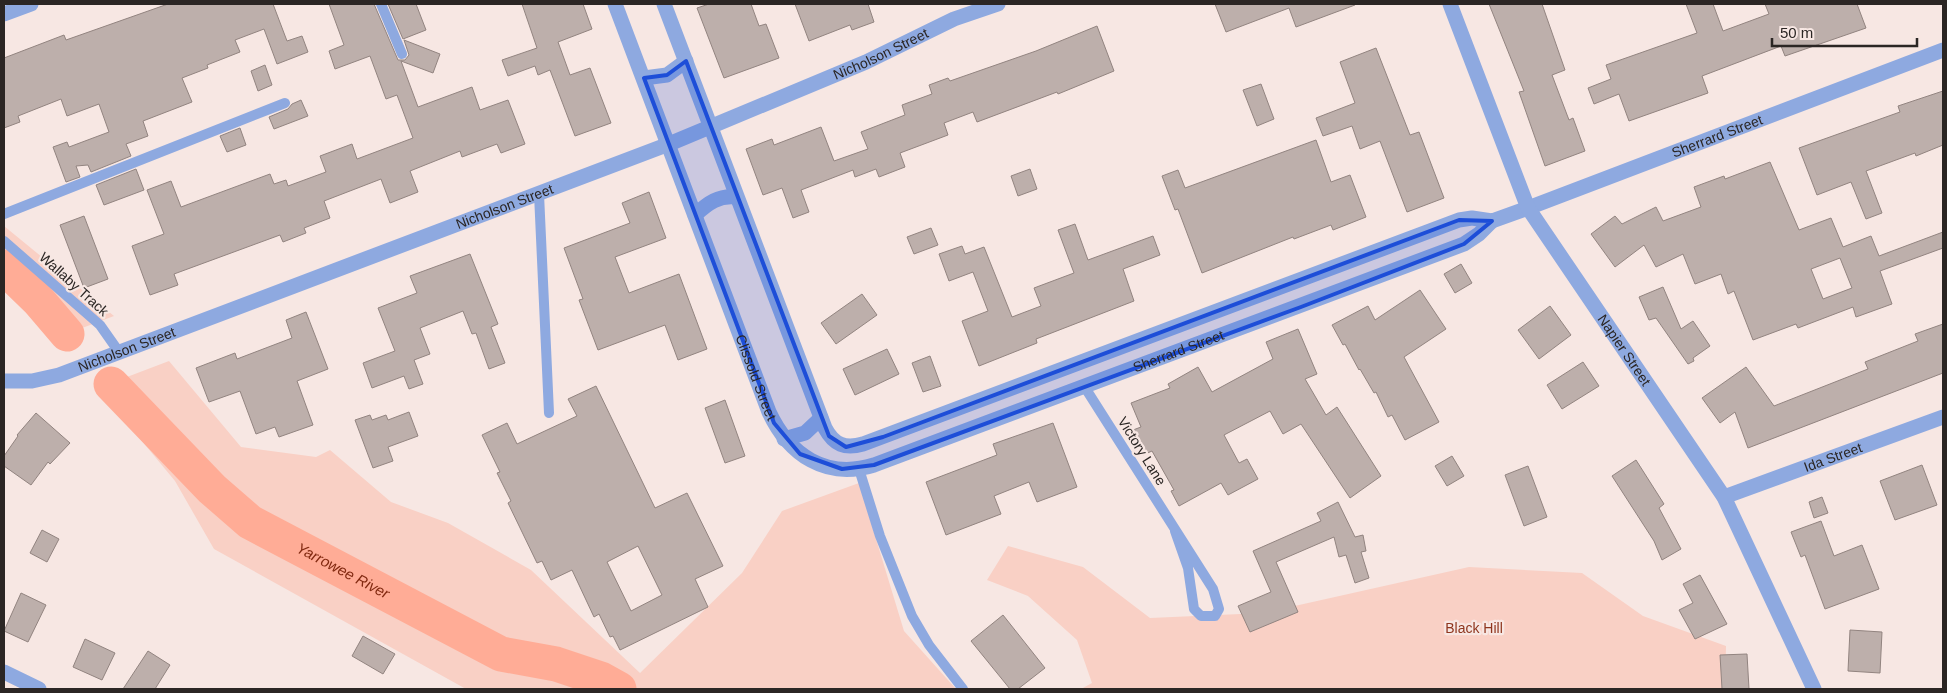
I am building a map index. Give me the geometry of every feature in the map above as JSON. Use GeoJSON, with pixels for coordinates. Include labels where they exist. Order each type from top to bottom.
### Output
{"type":"FeatureCollection","features":[{"type":"Feature","properties":{"kind":"street"},"geometry":{"type":"LineString","coordinates":[[4,14],[31,4]]}},
{"type":"Feature","properties":{"kind":"street","name":"Clissold Street"},"geometry":{"type":"LineString","coordinates":[[615,4],[769,412],[784,439],[800,454],[822,465],[842,470],[859,469]]}},
{"type":"Feature","properties":{"kind":"street"},"geometry":{"type":"LineString","coordinates":[[664,4],[821,418],[834,441],[842,446],[851,446],[859,469]]}},
{"type":"Feature","properties":{"kind":"street","name":"Nicholson Street"},"geometry":{"type":"LineString","coordinates":[[4,381],[44,378],[79,368],[539,194],[711,127],[866,62],[954,19],[998,4]]}},
{"type":"Feature","properties":{"kind":"street","name":"Napier Street"},"geometry":{"type":"LineString","coordinates":[[1450,4],[1528,208],[1724,497],[1814,689]]}},
{"type":"Feature","properties":{"kind":"street","name":"Sherrard Street"},"geometry":{"type":"LineString","coordinates":[[859,469],[1301,307],[1464,244],[1479,234],[1492,221],[1943,50]]}},
{"type":"Feature","properties":{"kind":"street"},"geometry":{"type":"LineString","coordinates":[[644,78],[667,75],[686,61]]}},
{"type":"Feature","properties":{"kind":"street"},"geometry":{"type":"LineString","coordinates":[[695,215],[714,200],[724,196],[736,197]]}},
{"type":"Feature","properties":{"kind":"street","name":"Sherrard Street"},"geometry":{"type":"LineString","coordinates":[[851,446],[883,437],[1459,220],[1472,218],[1492,221]]}},
{"type":"Feature","properties":{"kind":"street","name":"Ida Street"},"geometry":{"type":"LineString","coordinates":[[1724,497],[1943,417]]}},
{"type":"Feature","properties":{"kind":"street"},"geometry":{"type":"LineString","coordinates":[[784,439],[805,433],[821,418]]}},
{"type":"Feature","properties":{"kind":"street"},"geometry":{"type":"LineString","coordinates":[[883,437],[892,458]]}},
{"type":"Feature","properties":{"kind":"street"},"geometry":{"type":"LineString","coordinates":[[4,672],[38,689]]}},
{"type":"Feature","properties":{"kind":"lane"},"geometry":{"type":"LineString","coordinates":[[381,4],[402,54]]}},
{"type":"Feature","properties":{"kind":"lane"},"geometry":{"type":"LineString","coordinates":[[4,214],[285,103]]}},
{"type":"Feature","properties":{"kind":"lane"},"geometry":{"type":"LineString","coordinates":[[539,194],[549,413]]}},
{"type":"Feature","properties":{"kind":"lane","name":"Wallaby Track"},"geometry":{"type":"LineString","coordinates":[[4,241],[100,325],[114,354]]}},
{"type":"Feature","properties":{"kind":"lane","name":"Victory Lane"},"geometry":{"type":"LineString","coordinates":[[1084,386],[1176,531],[1212,589],[1219,609],[1215,616],[1201,616],[1194,609],[1188,568],[1176,531]]}},
{"type":"Feature","properties":{"kind":"lane"},"geometry":{"type":"LineString","coordinates":[[859,469],[880,536],[912,616],[929,645],[963,689]]}},
{"type":"Feature","properties":{"kind":"highlighted area"},"geometry":{"type":"Polygon","coordinates":[[[686,61],[829,436],[846,447],[883,437],[1459,220],[1492,221],[1464,244],[1301,307],[874,465],[842,469],[800,454],[774,423],[644,78],[667,75],[686,61]]]}},
{"type":"Feature","properties":{"kind":"green space"},"geometry":{"type":"Polygon","coordinates":[[[4,226],[114,316],[53,339],[4,291],[4,226]]]}},
{"type":"Feature","properties":{"kind":"green space"},"geometry":{"type":"Polygon","coordinates":[[[169,361],[241,447],[316,457],[330,450],[391,502],[448,523],[531,570],[640,673],[742,573],[782,511],[859,483],[904,631],[956,689],[466,689],[214,549],[175,481],[98,388],[169,361]]]}},
{"type":"Feature","properties":{"kind":"green space","name":"Black Hill"},"geometry":{"type":"Polygon","coordinates":[[[1008,546],[1083,567],[1150,618],[1263,613],[1469,567],[1582,573],[1643,616],[1726,646],[1725,689],[1081,689],[1092,683],[1077,640],[1028,596],[987,580],[1008,546]]]}},
{"type":"Feature","properties":{"kind":"building"},"geometry":{"type":"Polygon","coordinates":[[[168,4],[273,4],[287,41],[302,36],[308,52],[277,64],[264,29],[235,40],[240,52],[207,65],[208,68],[182,78],[192,102],[143,121],[148,136],[126,144],[131,156],[91,172],[88,165],[76,166],[80,177],[66,182],[53,147],[67,142],[69,147],[109,132],[99,104],[67,116],[61,99],[18,116],[20,122],[4,128],[4,58],[64,35],[66,40],[168,4]]]}},
{"type":"Feature","properties":{"kind":"building"},"geometry":{"type":"Polygon","coordinates":[[[329,4],[374,4],[398,60],[405,60],[409,55],[404,40],[440,54],[433,73],[401,61],[418,107],[472,87],[480,110],[508,100],[525,144],[501,153],[497,144],[462,157],[460,151],[410,171],[418,192],[390,203],[381,179],[324,201],[330,218],[304,228],[306,233],[283,242],[280,235],[174,274],[178,285],[150,295],[132,246],[164,234],[147,190],[171,181],[181,207],[270,174],[274,184],[286,180],[288,186],[326,172],[320,156],[352,144],[357,159],[413,138],[397,95],[386,99],[370,56],[335,69],[329,51],[344,45],[329,4]]]}},
{"type":"Feature","properties":{"kind":"building"},"geometry":{"type":"Polygon","coordinates":[[[388,4],[416,4],[426,30],[403,39],[388,4]]]}},
{"type":"Feature","properties":{"kind":"building"},"geometry":{"type":"Polygon","coordinates":[[[522,4],[583,4],[592,29],[558,42],[570,75],[590,68],[611,123],[575,136],[550,70],[538,75],[535,66],[508,76],[502,60],[537,48],[522,4]]]}},
{"type":"Feature","properties":{"kind":"building"},"geometry":{"type":"Polygon","coordinates":[[[709,4],[751,4],[759,26],[766,24],[779,58],[724,78],[697,8],[709,4]]]}},
{"type":"Feature","properties":{"kind":"building"},"geometry":{"type":"Polygon","coordinates":[[[795,4],[868,4],[874,22],[852,30],[850,25],[809,41],[795,4]]]}},
{"type":"Feature","properties":{"kind":"building"},"geometry":{"type":"Polygon","coordinates":[[[1215,4],[1355,5],[1296,27],[1289,8],[1226,32],[1215,4]]]}},
{"type":"Feature","properties":{"kind":"building"},"geometry":{"type":"Polygon","coordinates":[[[1489,4],[1542,4],[1565,70],[1552,75],[1569,120],[1573,118],[1585,151],[1545,166],[1519,92],[1524,91],[1489,4]]]}},
{"type":"Feature","properties":{"kind":"building"},"geometry":{"type":"Polygon","coordinates":[[[1686,4],[1713,4],[1723,31],[1769,14],[1765,4],[1857,4],[1866,28],[1785,56],[1781,46],[1702,76],[1708,93],[1629,121],[1619,94],[1594,104],[1588,88],[1611,79],[1606,65],[1697,33],[1686,4]]]}},
{"type":"Feature","properties":{"kind":"building"},"geometry":{"type":"Polygon","coordinates":[[[1097,26],[1114,71],[1058,94],[1057,92],[977,122],[973,112],[944,123],[948,135],[900,153],[905,167],[879,177],[876,169],[855,177],[853,170],[801,190],[809,212],[793,218],[782,188],[763,195],[746,149],[772,139],[774,145],[821,127],[834,161],[868,149],[861,132],[905,115],[902,105],[932,94],[929,85],[948,78],[950,81],[1036,51],[1097,26]]]}},
{"type":"Feature","properties":{"kind":"building"},"geometry":{"type":"Polygon","coordinates":[[[1376,48],[1410,135],[1419,132],[1444,198],[1407,212],[1380,141],[1360,149],[1352,126],[1323,136],[1316,118],[1355,103],[1340,62],[1376,48]]]}},
{"type":"Feature","properties":{"kind":"building"},"geometry":{"type":"Polygon","coordinates":[[[265,65],[272,85],[258,91],[251,71],[265,65]]]}},
{"type":"Feature","properties":{"kind":"building"},"geometry":{"type":"Polygon","coordinates":[[[1261,84],[1274,119],[1257,126],[1243,90],[1261,84]]]}},
{"type":"Feature","properties":{"kind":"building"},"geometry":{"type":"Polygon","coordinates":[[[1943,91],[1943,145],[1916,156],[1915,153],[1866,171],[1882,213],[1866,219],[1851,182],[1817,195],[1799,148],[1900,112],[1898,106],[1943,91]]]}},
{"type":"Feature","properties":{"kind":"building"},"geometry":{"type":"Polygon","coordinates":[[[301,100],[308,116],[274,129],[269,117],[288,109],[292,104],[301,100]]]}},
{"type":"Feature","properties":{"kind":"building"},"geometry":{"type":"Polygon","coordinates":[[[240,128],[246,145],[227,152],[220,136],[240,128]]]}},
{"type":"Feature","properties":{"kind":"building"},"geometry":{"type":"Polygon","coordinates":[[[1316,140],[1331,182],[1350,175],[1366,217],[1333,230],[1331,225],[1294,239],[1293,237],[1202,273],[1178,209],[1175,210],[1162,176],[1178,170],[1185,188],[1316,140]]]}},
{"type":"Feature","properties":{"kind":"building"},"geometry":{"type":"Polygon","coordinates":[[[1770,162],[1799,230],[1831,218],[1843,247],[1871,236],[1879,256],[1943,232],[1943,248],[1880,271],[1892,304],[1856,317],[1853,307],[1798,328],[1796,324],[1753,340],[1734,291],[1728,294],[1721,274],[1695,284],[1683,254],[1656,267],[1644,245],[1615,267],[1591,234],[1615,216],[1622,224],[1656,207],[1663,221],[1701,207],[1694,187],[1724,176],[1725,179],[1770,162]],[[1840,258],[1811,269],[1823,299],[1852,288],[1840,258]]]}},
{"type":"Feature","properties":{"kind":"building"},"geometry":{"type":"Polygon","coordinates":[[[136,169],[144,190],[104,205],[96,185],[136,169]]]}},
{"type":"Feature","properties":{"kind":"building"},"geometry":{"type":"Polygon","coordinates":[[[1030,169],[1037,189],[1018,196],[1011,176],[1030,169]]]}},
{"type":"Feature","properties":{"kind":"building"},"geometry":{"type":"Polygon","coordinates":[[[649,192],[666,238],[615,257],[629,293],[679,274],[707,349],[678,360],[665,325],[598,350],[579,300],[583,299],[564,248],[630,223],[622,203],[649,192]]]}},
{"type":"Feature","properties":{"kind":"building"},"geometry":{"type":"Polygon","coordinates":[[[84,216],[108,279],[84,288],[60,225],[84,216]]]}},
{"type":"Feature","properties":{"kind":"building"},"geometry":{"type":"Polygon","coordinates":[[[1075,224],[1088,260],[1153,236],[1160,255],[1123,269],[1134,301],[1036,339],[1037,343],[979,366],[962,321],[988,311],[973,272],[949,281],[939,254],[962,246],[965,254],[984,247],[1012,317],[1041,306],[1034,288],[1074,273],[1058,230],[1075,224]]]}},
{"type":"Feature","properties":{"kind":"building"},"geometry":{"type":"Polygon","coordinates":[[[931,228],[938,245],[914,254],[907,237],[931,228]]]}},
{"type":"Feature","properties":{"kind":"building"},"geometry":{"type":"Polygon","coordinates":[[[470,254],[498,324],[491,327],[505,363],[489,369],[476,333],[472,334],[463,311],[420,328],[430,354],[414,360],[423,384],[409,389],[404,376],[372,388],[363,363],[395,351],[378,308],[417,293],[410,276],[470,254]]]}},
{"type":"Feature","properties":{"kind":"building"},"geometry":{"type":"Polygon","coordinates":[[[1461,264],[1472,283],[1455,293],[1444,274],[1461,264]]]}},
{"type":"Feature","properties":{"kind":"building"},"geometry":{"type":"Polygon","coordinates":[[[1663,287],[1681,329],[1693,321],[1710,346],[1688,364],[1656,318],[1649,320],[1639,297],[1663,287]]]}},
{"type":"Feature","properties":{"kind":"building"},"geometry":{"type":"Polygon","coordinates":[[[1420,290],[1446,329],[1404,357],[1439,422],[1405,440],[1392,415],[1388,417],[1376,392],[1374,393],[1332,325],[1368,306],[1375,320],[1420,290]]]}},
{"type":"Feature","properties":{"kind":"building"},"geometry":{"type":"Polygon","coordinates":[[[862,294],[877,315],[836,344],[821,323],[862,294]]]}},
{"type":"Feature","properties":{"kind":"building"},"geometry":{"type":"Polygon","coordinates":[[[1550,306],[1571,335],[1539,359],[1518,330],[1550,306]]]}},
{"type":"Feature","properties":{"kind":"building"},"geometry":{"type":"Polygon","coordinates":[[[306,312],[328,369],[297,381],[313,425],[279,437],[275,427],[256,434],[240,391],[209,402],[196,368],[235,353],[237,359],[292,338],[286,320],[306,312]]]}},
{"type":"Feature","properties":{"kind":"building"},"geometry":{"type":"Polygon","coordinates":[[[1943,324],[1943,373],[1748,448],[1735,412],[1720,423],[1702,398],[1746,367],[1774,406],[1868,369],[1865,362],[1918,341],[1915,334],[1943,324]]]}},
{"type":"Feature","properties":{"kind":"building"},"geometry":{"type":"Polygon","coordinates":[[[1298,329],[1317,374],[1305,379],[1326,415],[1337,407],[1381,476],[1350,498],[1301,424],[1283,434],[1270,411],[1224,435],[1239,463],[1247,459],[1258,479],[1228,495],[1221,483],[1179,506],[1171,491],[1174,490],[1152,451],[1143,455],[1133,430],[1141,427],[1131,403],[1170,388],[1168,384],[1198,367],[1212,392],[1273,359],[1266,342],[1298,329]]]}},
{"type":"Feature","properties":{"kind":"building"},"geometry":{"type":"Polygon","coordinates":[[[887,349],[899,374],[855,395],[843,369],[887,349]]]}},
{"type":"Feature","properties":{"kind":"building"},"geometry":{"type":"Polygon","coordinates":[[[930,356],[941,386],[923,392],[912,363],[930,356]]]}},
{"type":"Feature","properties":{"kind":"building"},"geometry":{"type":"Polygon","coordinates":[[[1583,362],[1599,386],[1562,409],[1547,385],[1583,362]]]}},
{"type":"Feature","properties":{"kind":"building"},"geometry":{"type":"Polygon","coordinates":[[[596,386],[655,508],[687,493],[723,566],[695,579],[708,607],[620,650],[613,636],[610,637],[599,614],[594,617],[572,570],[551,580],[542,561],[537,563],[508,503],[511,501],[497,473],[500,472],[482,435],[507,423],[517,444],[577,416],[568,399],[596,386]],[[638,546],[607,562],[631,611],[662,595],[638,546]]]}},
{"type":"Feature","properties":{"kind":"building"},"geometry":{"type":"Polygon","coordinates":[[[725,400],[745,456],[725,463],[705,408],[725,400]]]}},
{"type":"Feature","properties":{"kind":"building"},"geometry":{"type":"Polygon","coordinates":[[[409,412],[418,436],[388,447],[393,461],[373,468],[355,420],[370,415],[372,420],[386,415],[388,420],[409,412]]]}},
{"type":"Feature","properties":{"kind":"building"},"geometry":{"type":"Polygon","coordinates":[[[36,413],[70,443],[50,464],[48,462],[31,485],[4,466],[4,456],[17,435],[36,413]]]}},
{"type":"Feature","properties":{"kind":"building"},"geometry":{"type":"Polygon","coordinates":[[[1053,423],[1077,487],[1037,502],[1029,482],[994,496],[1001,514],[946,535],[926,482],[997,455],[993,444],[1053,423]]]}},
{"type":"Feature","properties":{"kind":"building"},"geometry":{"type":"Polygon","coordinates":[[[1452,456],[1464,476],[1447,486],[1435,466],[1452,456]]]}},
{"type":"Feature","properties":{"kind":"building"},"geometry":{"type":"Polygon","coordinates":[[[1636,460],[1664,504],[1659,508],[1681,549],[1662,560],[1654,541],[1612,476],[1636,460]]]}},
{"type":"Feature","properties":{"kind":"building"},"geometry":{"type":"Polygon","coordinates":[[[1922,465],[1937,505],[1895,520],[1880,481],[1922,465]]]}},
{"type":"Feature","properties":{"kind":"building"},"geometry":{"type":"Polygon","coordinates":[[[1528,466],[1547,517],[1524,526],[1505,475],[1528,466]]]}},
{"type":"Feature","properties":{"kind":"building"},"geometry":{"type":"Polygon","coordinates":[[[1822,497],[1828,513],[1814,518],[1809,502],[1822,497]]]}},
{"type":"Feature","properties":{"kind":"building"},"geometry":{"type":"Polygon","coordinates":[[[1338,502],[1355,537],[1363,535],[1366,551],[1361,552],[1369,578],[1355,583],[1346,555],[1339,557],[1334,537],[1276,562],[1298,612],[1250,632],[1238,606],[1271,592],[1253,551],[1321,521],[1317,513],[1338,502]]]}},
{"type":"Feature","properties":{"kind":"building"},"geometry":{"type":"Polygon","coordinates":[[[1821,521],[1834,556],[1862,545],[1879,589],[1825,609],[1805,555],[1801,557],[1791,532],[1821,521]]]}},
{"type":"Feature","properties":{"kind":"building"},"geometry":{"type":"Polygon","coordinates":[[[42,530],[59,539],[47,562],[30,553],[42,530]]]}},
{"type":"Feature","properties":{"kind":"building"},"geometry":{"type":"Polygon","coordinates":[[[1700,575],[1727,624],[1695,639],[1679,610],[1693,603],[1683,584],[1700,575]]]}},
{"type":"Feature","properties":{"kind":"building"},"geometry":{"type":"Polygon","coordinates":[[[21,593],[46,605],[28,642],[4,631],[21,593]]]}},
{"type":"Feature","properties":{"kind":"building"},"geometry":{"type":"Polygon","coordinates":[[[1003,615],[1045,668],[1018,689],[1010,689],[971,641],[1003,615]]]}},
{"type":"Feature","properties":{"kind":"building"},"geometry":{"type":"Polygon","coordinates":[[[1850,630],[1882,632],[1880,673],[1848,671],[1850,630]]]}},
{"type":"Feature","properties":{"kind":"building"},"geometry":{"type":"Polygon","coordinates":[[[363,636],[395,654],[383,674],[352,656],[363,636]]]}},
{"type":"Feature","properties":{"kind":"building"},"geometry":{"type":"Polygon","coordinates":[[[85,639],[115,653],[102,680],[73,667],[85,639]]]}},
{"type":"Feature","properties":{"kind":"building"},"geometry":{"type":"Polygon","coordinates":[[[148,651],[170,665],[155,689],[123,689],[148,651]]]}},
{"type":"Feature","properties":{"kind":"building"},"geometry":{"type":"Polygon","coordinates":[[[1747,654],[1749,689],[1722,689],[1720,655],[1747,654]]]}},
{"type":"Feature","properties":{"kind":"waterway","name":"Yarrowee River"},"geometry":{"type":"LineString","coordinates":[[4,267],[38,300],[67,334]]}},
{"type":"Feature","properties":{"kind":"waterway","name":"Yarrowee River"},"geometry":{"type":"LineString","coordinates":[[111,384],[212,489],[250,522],[501,654],[556,664],[601,679],[619,689]]}}]}
